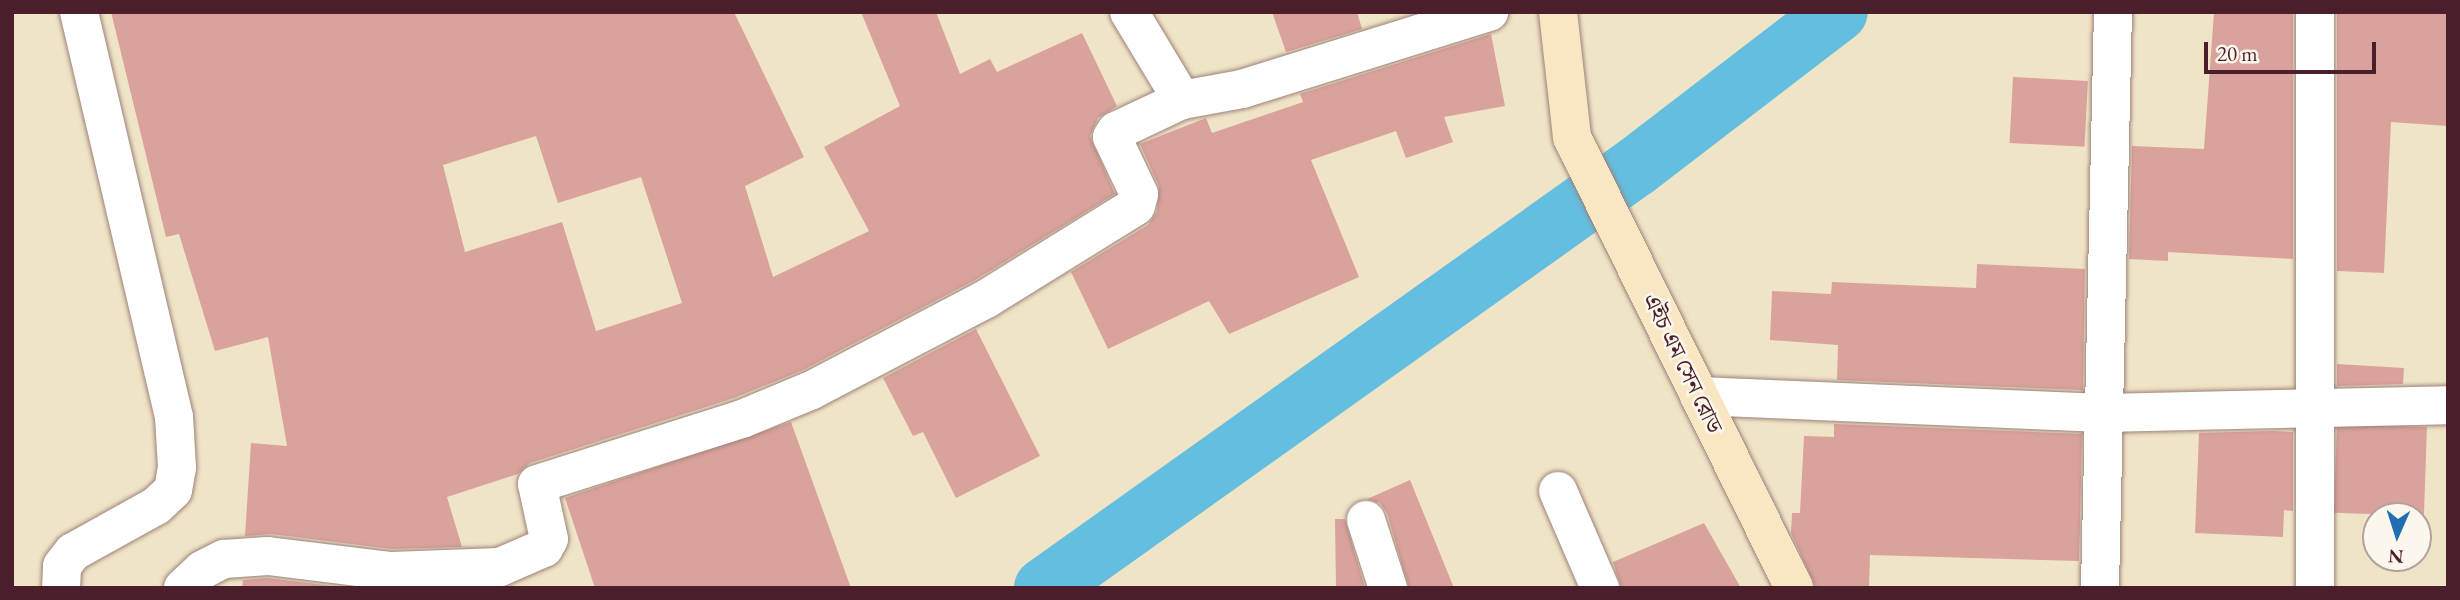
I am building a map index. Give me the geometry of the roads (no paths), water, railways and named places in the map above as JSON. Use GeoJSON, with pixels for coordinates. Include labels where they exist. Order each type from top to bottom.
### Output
{"type":"FeatureCollection","features":[{"type":"Feature","properties":{"kind":"main road","name":"এইচ এম সেন রোড"},"geometry":{"type":"LineString","coordinates":[[1558,12],[1572,137],[1794,588]]}},
{"type":"Feature","properties":{"kind":"street"},"geometry":{"type":"LineString","coordinates":[[61,588],[62,566],[74,552],[156,506],[173,489],[177,467],[174,417],[79,12]]}},
{"type":"Feature","properties":{"kind":"street"},"geometry":{"type":"LineString","coordinates":[[1129,12],[1182,100]]}},
{"type":"Feature","properties":{"kind":"street"},"geometry":{"type":"LineString","coordinates":[[183,588],[202,570],[224,559],[268,556],[405,571],[500,567],[544,548],[549,539],[537,484],[742,419],[812,390],[986,299],[1136,206],[1139,194],[1112,137],[1116,131],[1182,100],[1242,89],[1489,12]]}},
{"type":"Feature","properties":{"kind":"street"},"geometry":{"type":"LineString","coordinates":[[2101,588],[2113,12]]}},
{"type":"Feature","properties":{"kind":"street"},"geometry":{"type":"LineString","coordinates":[[2315,12],[2315,588]]}},
{"type":"Feature","properties":{"kind":"street"},"geometry":{"type":"LineString","coordinates":[[1699,396],[2103,412],[2448,405]]}},
{"type":"Feature","properties":{"kind":"street"},"geometry":{"type":"LineString","coordinates":[[1558,491],[1600,588]]}},
{"type":"Feature","properties":{"kind":"street"},"geometry":{"type":"LineString","coordinates":[[1366,520],[1388,588]]}},
{"type":"Feature","properties":{"kind":"waterway"},"geometry":{"type":"LineString","coordinates":[[1044,588],[1637,166],[1838,12]]}}]}
